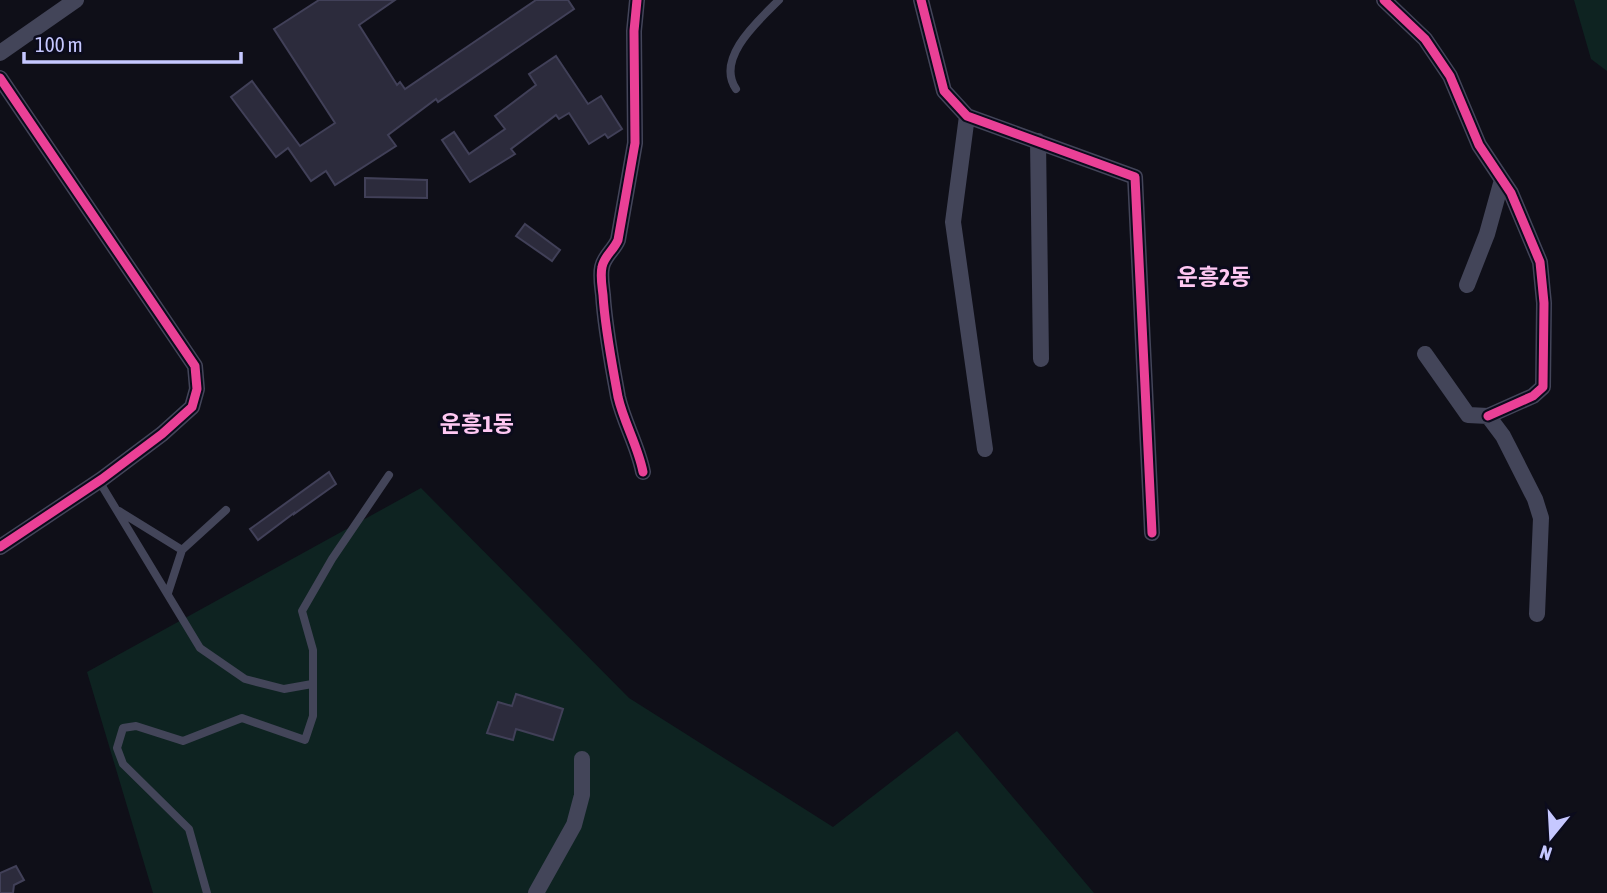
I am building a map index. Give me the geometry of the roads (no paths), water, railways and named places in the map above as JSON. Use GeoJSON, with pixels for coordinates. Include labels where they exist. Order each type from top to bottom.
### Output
{"type":"FeatureCollection","features":[{"type":"Feature","properties":{"kind":"street"},"geometry":{"type":"LineString","coordinates":[[0,53],[76,0]]}},
{"type":"Feature","properties":{"kind":"street"},"geometry":{"type":"LineString","coordinates":[[637,0],[634,31],[635,143],[618,240],[602,267],[604,313],[618,397],[643,472]]}},
{"type":"Feature","properties":{"kind":"street"},"geometry":{"type":"LineString","coordinates":[[920,0],[944,91],[967,116],[1135,177],[1152,533]]}},
{"type":"Feature","properties":{"kind":"street"},"geometry":{"type":"LineString","coordinates":[[1384,0],[1425,39],[1450,76],[1479,145],[1511,194],[1540,262],[1544,303],[1543,387],[1533,396],[1488,416],[1468,415],[1425,354]]}},
{"type":"Feature","properties":{"kind":"street"},"geometry":{"type":"LineString","coordinates":[[0,78],[195,366],[197,389],[192,408],[162,434],[99,481],[0,547]]}},
{"type":"Feature","properties":{"kind":"street"},"geometry":{"type":"LineString","coordinates":[[967,116],[953,222],[985,449]]}},
{"type":"Feature","properties":{"kind":"street"},"geometry":{"type":"LineString","coordinates":[[1038,141],[1041,359]]}},
{"type":"Feature","properties":{"kind":"street"},"geometry":{"type":"LineString","coordinates":[[1467,285],[1487,234],[1502,180]]}},
{"type":"Feature","properties":{"kind":"street"},"geometry":{"type":"LineString","coordinates":[[1488,416],[1503,436],[1535,499],[1541,517],[1537,614]]}},
{"type":"Feature","properties":{"kind":"street"},"geometry":{"type":"LineString","coordinates":[[536,893],[574,825],[582,795],[582,759]]}},
{"type":"Feature","properties":{"kind":"lane"},"geometry":{"type":"LineString","coordinates":[[736,89],[731,82],[730,72],[735,52],[760,19],[779,0]]}},
{"type":"Feature","properties":{"kind":"lane"},"geometry":{"type":"LineString","coordinates":[[207,893],[189,829],[123,764],[117,748],[123,728],[136,726],[183,741],[242,718],[305,740],[313,716],[313,650],[302,611],[332,559],[389,475]]}},
{"type":"Feature","properties":{"kind":"lane"},"geometry":{"type":"LineString","coordinates":[[99,481],[200,648],[245,679],[284,689],[312,684]]}},
{"type":"Feature","properties":{"kind":"lane"},"geometry":{"type":"LineString","coordinates":[[117,510],[182,550]]}},
{"type":"Feature","properties":{"kind":"lane"},"geometry":{"type":"LineString","coordinates":[[168,593],[182,550],[226,510]]}},
{"type":"Feature","properties":{"kind":"district","name":"운흥2동"},"geometry":{"type":"Point","coordinates":[1214,277]}},
{"type":"Feature","properties":{"kind":"district","name":"운흥1동"},"geometry":{"type":"Point","coordinates":[477,424]}}]}
